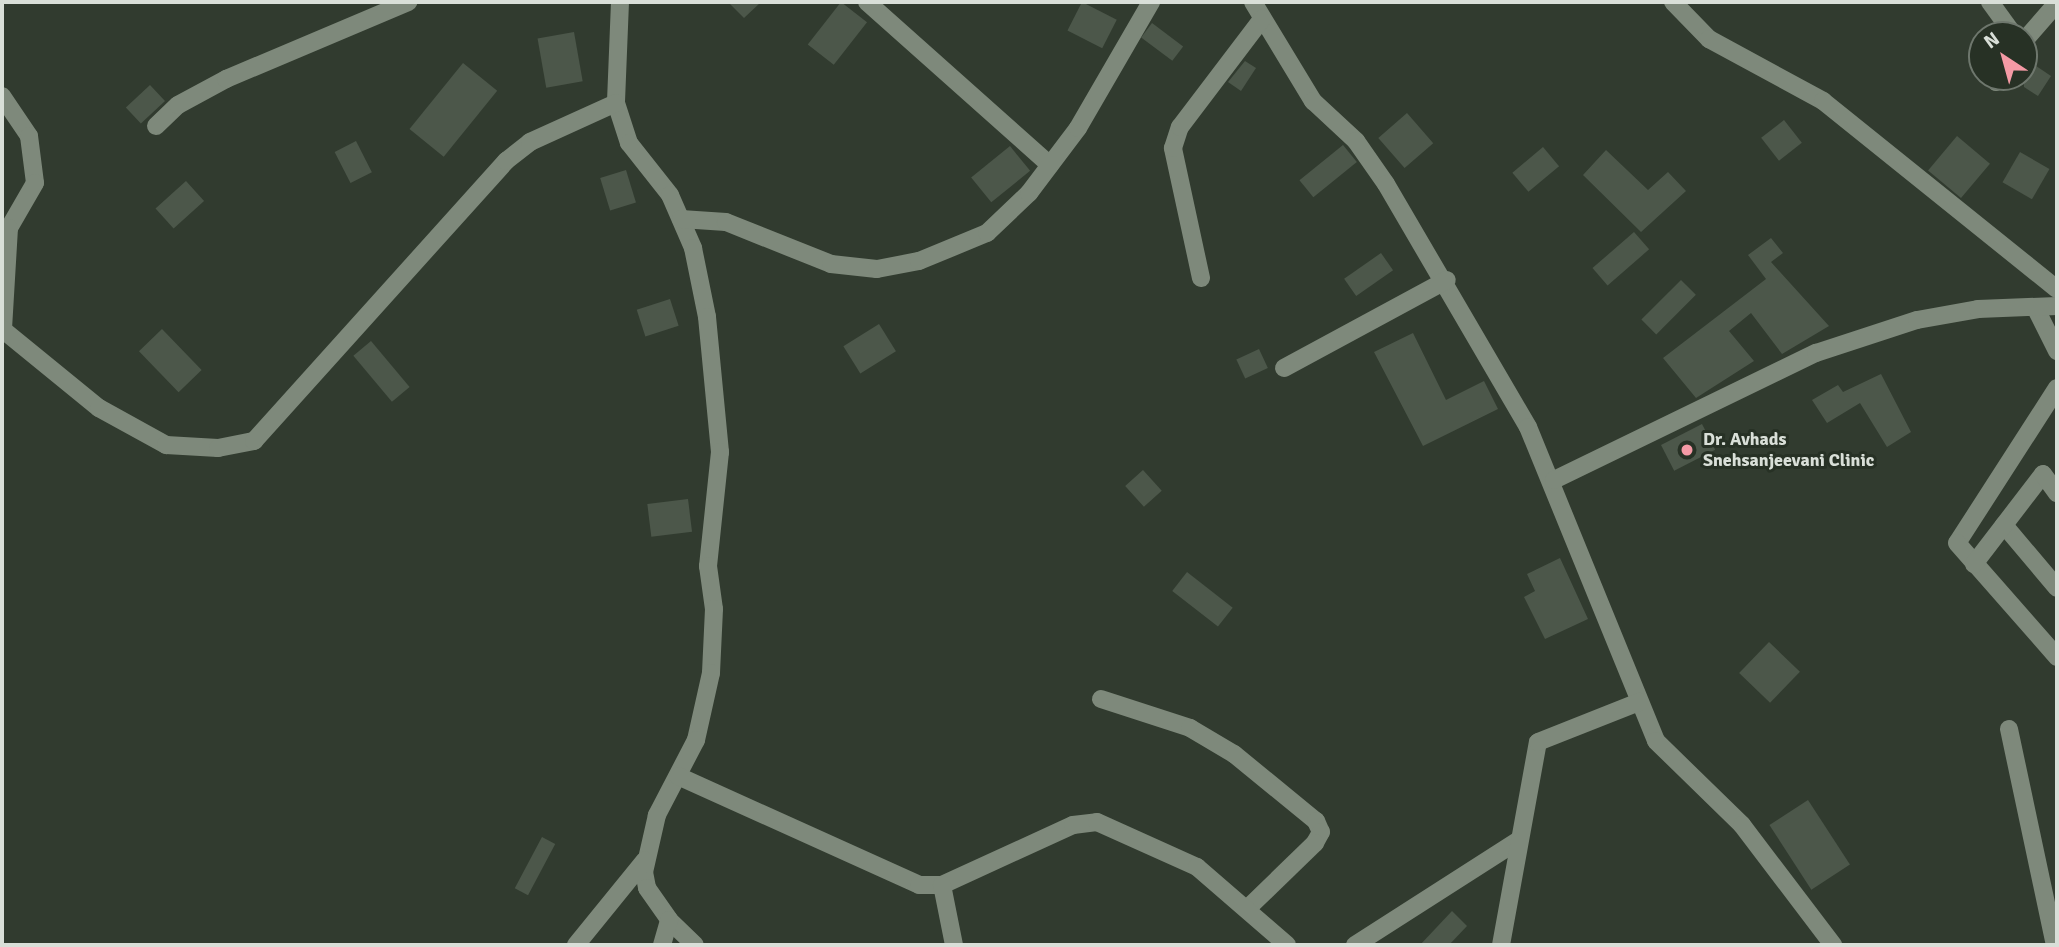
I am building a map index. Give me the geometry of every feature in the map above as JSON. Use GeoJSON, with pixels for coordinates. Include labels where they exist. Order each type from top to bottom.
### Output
{"type":"FeatureCollection","features":[{"type":"Feature","properties":{"kind":"street"},"geometry":{"type":"LineString","coordinates":[[156,126],[178,105],[226,79],[408,2]]}},
{"type":"Feature","properties":{"kind":"street"},"geometry":{"type":"LineString","coordinates":[[620,2],[615,103],[629,144],[670,195],[694,248],[707,317],[720,452],[708,566],[714,609],[711,673],[696,740],[657,815],[645,860],[647,888],[668,920],[695,945]]}},
{"type":"Feature","properties":{"kind":"street"},"geometry":{"type":"LineString","coordinates":[[867,2],[1050,165]]}},
{"type":"Feature","properties":{"kind":"street"},"geometry":{"type":"LineString","coordinates":[[681,219],[726,222],[831,264],[877,269],[919,261],[987,233],[1050,165],[1079,128],[1151,2]]}},
{"type":"Feature","properties":{"kind":"street"},"geometry":{"type":"LineString","coordinates":[[1253,2],[1313,101],[1356,141],[1447,280],[1554,480],[1656,741],[1742,825],[1833,945]]}},
{"type":"Feature","properties":{"kind":"street"},"geometry":{"type":"LineString","coordinates":[[1673,2],[1709,39],[1823,101],[2057,289]]}},
{"type":"Feature","properties":{"kind":"street"},"geometry":{"type":"LineString","coordinates":[[1990,2],[2004,21]]}},
{"type":"Feature","properties":{"kind":"street"},"geometry":{"type":"LineString","coordinates":[[2038,25],[2057,3]]}},
{"type":"Feature","properties":{"kind":"street"},"geometry":{"type":"LineString","coordinates":[[1201,278],[1173,148],[1180,127],[1262,19]]}},
{"type":"Feature","properties":{"kind":"street"},"geometry":{"type":"LineString","coordinates":[[2,96],[29,136],[35,183],[9,228],[3,330],[99,408],[166,444],[218,448],[254,441],[506,161],[530,142],[615,103]]}},
{"type":"Feature","properties":{"kind":"street"},"geometry":{"type":"LineString","coordinates":[[1284,368],[1447,280]]}},
{"type":"Feature","properties":{"kind":"street"},"geometry":{"type":"LineString","coordinates":[[1554,480],[1816,353],[1917,320],[1978,309],[2037,311],[2057,306]]}},
{"type":"Feature","properties":{"kind":"street"},"geometry":{"type":"LineString","coordinates":[[2037,311],[2057,351]]}},
{"type":"Feature","properties":{"kind":"street"},"geometry":{"type":"LineString","coordinates":[[2057,388],[1957,543],[2057,657]]}},
{"type":"Feature","properties":{"kind":"street"},"geometry":{"type":"LineString","coordinates":[[1974,564],[2043,474],[2057,493]]}},
{"type":"Feature","properties":{"kind":"street"},"geometry":{"type":"LineString","coordinates":[[2004,525],[2057,589]]}},
{"type":"Feature","properties":{"kind":"street"},"geometry":{"type":"LineString","coordinates":[[1101,699],[1190,728],[1234,754],[1316,821],[1321,832],[1315,843],[1247,909]]}},
{"type":"Feature","properties":{"kind":"street"},"geometry":{"type":"LineString","coordinates":[[1501,945],[1538,742],[1639,702]]}},
{"type":"Feature","properties":{"kind":"street"},"geometry":{"type":"LineString","coordinates":[[2009,730],[2055,945]]}},
{"type":"Feature","properties":{"kind":"street"},"geometry":{"type":"LineString","coordinates":[[678,776],[892,876],[942,885],[1073,825],[1097,822],[1197,867],[1287,945]]}},
{"type":"Feature","properties":{"kind":"street"},"geometry":{"type":"LineString","coordinates":[[1355,945],[1520,840]]}},
{"type":"Feature","properties":{"kind":"street"},"geometry":{"type":"LineString","coordinates":[[576,945],[645,860]]}},
{"type":"Feature","properties":{"kind":"street"},"geometry":{"type":"LineString","coordinates":[[942,885],[954,945]]}},
{"type":"Feature","properties":{"kind":"street"},"geometry":{"type":"LineString","coordinates":[[662,945],[668,920]]}},
{"type":"Feature","properties":{"kind":"building"},"geometry":{"type":"Polygon","coordinates":[[[728,2],[761,2],[744,18],[728,2]]]}},
{"type":"Feature","properties":{"kind":"building"},"geometry":{"type":"Polygon","coordinates":[[[841,2],[867,22],[834,65],[808,45],[841,2]]]}},
{"type":"Feature","properties":{"kind":"building"},"geometry":{"type":"Polygon","coordinates":[[[1082,2],[1117,20],[1102,48],[1067,31],[1082,2]]]}},
{"type":"Feature","properties":{"kind":"building"},"geometry":{"type":"Polygon","coordinates":[[[1152,23],[1183,46],[1172,61],[1141,37],[1152,23]]]}},
{"type":"Feature","properties":{"kind":"building"},"geometry":{"type":"Polygon","coordinates":[[[574,32],[583,81],[546,88],[538,38],[574,32]]]}},
{"type":"Feature","properties":{"kind":"building"},"geometry":{"type":"Polygon","coordinates":[[[1245,61],[1256,68],[1241,91],[1228,82],[1245,61]]]}},
{"type":"Feature","properties":{"kind":"building"},"geometry":{"type":"Polygon","coordinates":[[[463,63],[497,91],[444,157],[410,129],[463,63]]]}},
{"type":"Feature","properties":{"kind":"building"},"geometry":{"type":"Polygon","coordinates":[[[2038,67],[2051,76],[2038,96],[2030,91],[2038,91],[2038,67]]]}},
{"type":"Feature","properties":{"kind":"building"},"geometry":{"type":"Polygon","coordinates":[[[150,85],[165,101],[141,124],[126,108],[150,85]]]}},
{"type":"Feature","properties":{"kind":"building"},"geometry":{"type":"Polygon","coordinates":[[[1407,113],[1433,143],[1405,168],[1378,138],[1407,113]]]}},
{"type":"Feature","properties":{"kind":"building"},"geometry":{"type":"Polygon","coordinates":[[[1784,120],[1802,143],[1779,161],[1761,138],[1784,120]]]}},
{"type":"Feature","properties":{"kind":"building"},"geometry":{"type":"Polygon","coordinates":[[[1957,136],[1990,164],[1961,198],[1928,170],[1957,136]]]}},
{"type":"Feature","properties":{"kind":"building"},"geometry":{"type":"Polygon","coordinates":[[[356,141],[372,172],[351,183],[335,152],[356,141]]]}},
{"type":"Feature","properties":{"kind":"building"},"geometry":{"type":"Polygon","coordinates":[[[1343,145],[1357,162],[1313,197],[1299,180],[1343,145]]]}},
{"type":"Feature","properties":{"kind":"building"},"geometry":{"type":"Polygon","coordinates":[[[1010,146],[1030,171],[991,202],[971,177],[1010,146]]]}},
{"type":"Feature","properties":{"kind":"building"},"geometry":{"type":"Polygon","coordinates":[[[1543,147],[1559,166],[1528,192],[1512,173],[1543,147]]]}},
{"type":"Feature","properties":{"kind":"building"},"geometry":{"type":"Polygon","coordinates":[[[1606,150],[1648,190],[1668,172],[1686,191],[1641,232],[1583,175],[1606,150]]]}},
{"type":"Feature","properties":{"kind":"building"},"geometry":{"type":"Polygon","coordinates":[[[2020,152],[2049,169],[2032,199],[2002,182],[2020,152]]]}},
{"type":"Feature","properties":{"kind":"building"},"geometry":{"type":"Polygon","coordinates":[[[626,170],[636,203],[610,210],[600,178],[626,170]]]}},
{"type":"Feature","properties":{"kind":"building"},"geometry":{"type":"Polygon","coordinates":[[[186,181],[204,201],[174,228],[156,208],[186,181]]]}},
{"type":"Feature","properties":{"kind":"building"},"geometry":{"type":"Polygon","coordinates":[[[1634,232],[1649,249],[1608,285],[1592,268],[1634,232]]]}},
{"type":"Feature","properties":{"kind":"building"},"geometry":{"type":"Polygon","coordinates":[[[1771,238],[1783,253],[1771,262],[1829,326],[1782,354],[1751,313],[1729,331],[1754,361],[1696,398],[1663,358],[1766,279],[1748,255],[1771,238]]]}},
{"type":"Feature","properties":{"kind":"building"},"geometry":{"type":"Polygon","coordinates":[[[1381,253],[1393,270],[1356,296],[1344,279],[1381,253]]]}},
{"type":"Feature","properties":{"kind":"building"},"geometry":{"type":"Polygon","coordinates":[[[1681,280],[1696,295],[1656,334],[1641,320],[1681,280]]]}},
{"type":"Feature","properties":{"kind":"building"},"geometry":{"type":"Polygon","coordinates":[[[670,299],[679,326],[645,336],[637,310],[670,299]]]}},
{"type":"Feature","properties":{"kind":"building"},"geometry":{"type":"Polygon","coordinates":[[[879,324],[896,351],[860,373],[843,346],[879,324]]]}},
{"type":"Feature","properties":{"kind":"building"},"geometry":{"type":"Polygon","coordinates":[[[162,329],[202,370],[179,392],[139,351],[162,329]]]}},
{"type":"Feature","properties":{"kind":"building"},"geometry":{"type":"Polygon","coordinates":[[[1413,333],[1446,400],[1484,381],[1498,409],[1423,446],[1374,352],[1413,333]]]}},
{"type":"Feature","properties":{"kind":"building"},"geometry":{"type":"Polygon","coordinates":[[[371,341],[410,387],[392,402],[353,356],[371,341]]]}},
{"type":"Feature","properties":{"kind":"building"},"geometry":{"type":"Polygon","coordinates":[[[1259,349],[1268,368],[1245,379],[1236,360],[1259,349]]]}},
{"type":"Feature","properties":{"kind":"building"},"geometry":{"type":"Polygon","coordinates":[[[1881,374],[1911,432],[1887,447],[1860,403],[1827,423],[1812,400],[1838,385],[1843,392],[1881,374]]]}},
{"type":"Feature","properties":{"kind":"building"},"geometry":{"type":"Polygon","coordinates":[[[1702,424],[1715,450],[1674,471],[1661,445],[1702,424]]]}},
{"type":"Feature","properties":{"kind":"building"},"geometry":{"type":"Polygon","coordinates":[[[1143,470],[1162,491],[1144,507],[1125,486],[1143,470]]]}},
{"type":"Feature","properties":{"kind":"building"},"geometry":{"type":"Polygon","coordinates":[[[688,499],[692,532],[651,537],[647,504],[688,499]]]}},
{"type":"Feature","properties":{"kind":"building"},"geometry":{"type":"Polygon","coordinates":[[[1560,558],[1588,619],[1545,639],[1524,597],[1535,591],[1527,574],[1560,558]]]}},
{"type":"Feature","properties":{"kind":"building"},"geometry":{"type":"Polygon","coordinates":[[[1187,572],[1233,608],[1218,627],[1172,591],[1187,572]]]}},
{"type":"Feature","properties":{"kind":"building"},"geometry":{"type":"Polygon","coordinates":[[[1769,642],[1800,672],[1770,703],[1739,673],[1769,642]]]}},
{"type":"Feature","properties":{"kind":"building"},"geometry":{"type":"Polygon","coordinates":[[[1808,800],[1850,865],[1811,890],[1769,825],[1808,800]]]}},
{"type":"Feature","properties":{"kind":"building"},"geometry":{"type":"Polygon","coordinates":[[[542,837],[555,844],[528,895],[515,888],[542,837]]]}},
{"type":"Feature","properties":{"kind":"building"},"geometry":{"type":"Polygon","coordinates":[[[1452,911],[1467,926],[1449,945],[1420,945],[1452,911]]]}},
{"type":"Feature","properties":{"kind":"place","name":"Dr. Avhads Snehsanjeevani Clinic"},"geometry":{"type":"Point","coordinates":[1687,450]}}]}
